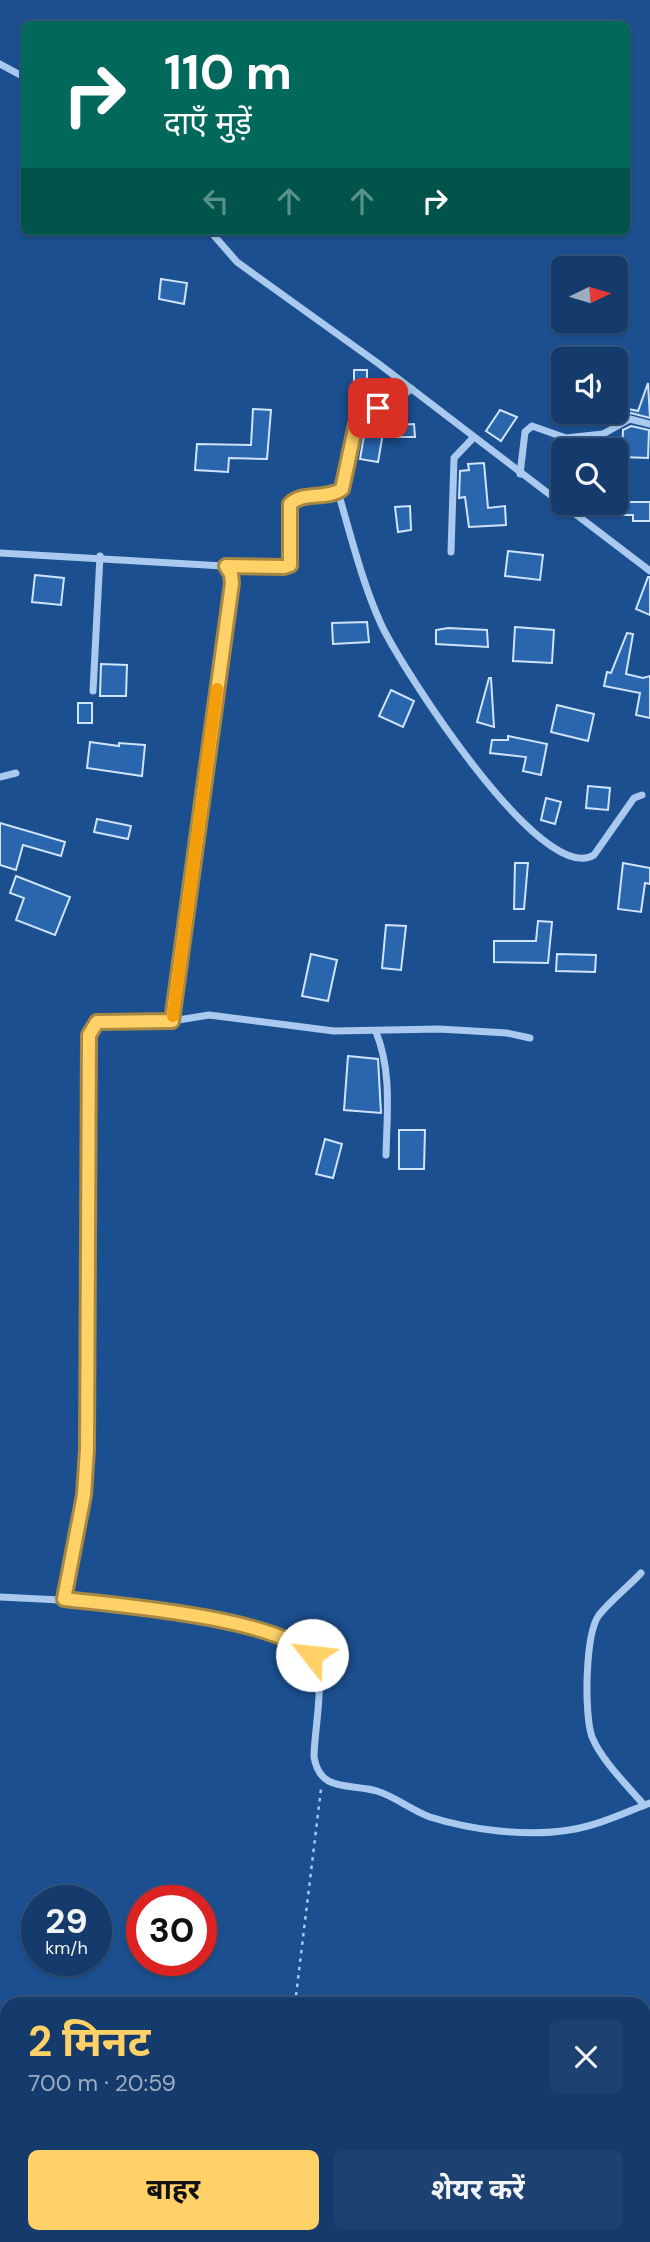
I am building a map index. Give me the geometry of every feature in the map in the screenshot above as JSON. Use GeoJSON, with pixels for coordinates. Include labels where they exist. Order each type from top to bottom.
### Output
{"type":"FeatureCollection","features":[{"type":"Feature","properties":{"kind":"street"},"geometry":{"type":"LineString","coordinates":[[0,64],[21,75]]}},
{"type":"Feature","properties":{"kind":"street"},"geometry":{"type":"LineString","coordinates":[[213,235],[237,262],[412,389],[472,438],[650,571]]}},
{"type":"Feature","properties":{"kind":"street"},"geometry":{"type":"LineString","coordinates":[[0,553],[100,556],[226,566],[288,566],[291,558],[290,504],[296,499],[338,492],[344,485],[356,424],[412,389]]}},
{"type":"Feature","properties":{"kind":"street"},"geometry":{"type":"LineString","coordinates":[[520,474],[525,432],[532,426],[566,438],[603,435],[630,419],[650,424]]}},
{"type":"Feature","properties":{"kind":"street"},"geometry":{"type":"LineString","coordinates":[[451,552],[454,458],[472,438]]}},
{"type":"Feature","properties":{"kind":"street"},"geometry":{"type":"LineString","coordinates":[[338,492],[366,587],[382,625],[409,673],[460,746],[522,824],[569,857],[587,859],[594,855],[634,798],[642,795]]}},
{"type":"Feature","properties":{"kind":"street"},"geometry":{"type":"LineString","coordinates":[[93,691],[100,556]]}},
{"type":"Feature","properties":{"kind":"street"},"geometry":{"type":"LineString","coordinates":[[172,1021],[232,583],[226,566]]}},
{"type":"Feature","properties":{"kind":"street"},"geometry":{"type":"LineString","coordinates":[[0,777],[16,772]]}},
{"type":"Feature","properties":{"kind":"street"},"geometry":{"type":"LineString","coordinates":[[64,1599],[84,1495],[87,1449],[90,1030],[97,1022],[172,1021],[222,1016],[334,1031],[439,1029],[507,1033],[530,1038]]}},
{"type":"Feature","properties":{"kind":"street"},"geometry":{"type":"LineString","coordinates":[[376,1032],[383,1048],[387,1081],[386,1155]]}},
{"type":"Feature","properties":{"kind":"street"},"geometry":{"type":"LineString","coordinates":[[0,1597],[125,1605],[225,1622],[304,1648],[312,1655],[318,1671],[314,1757],[316,1768],[331,1784],[376,1791],[432,1817],[492,1828],[548,1833],[593,1825],[647,1804],[592,1736],[589,1703],[589,1653],[593,1628],[598,1616],[641,1573]]}},
{"type":"Feature","properties":{"kind":"path"},"geometry":{"type":"LineString","coordinates":[[296,1997],[323,1775]]}},
{"type":"Feature","properties":{"kind":"building"},"geometry":{"type":"Polygon","coordinates":[[[161,279],[187,283],[184,304],[159,299],[161,279]]]}},
{"type":"Feature","properties":{"kind":"building"},"geometry":{"type":"Polygon","coordinates":[[[354,370],[367,370],[367,410],[363,412],[354,412],[354,370]]]}},
{"type":"Feature","properties":{"kind":"building"},"geometry":{"type":"Polygon","coordinates":[[[648,383],[650,418],[628,414],[628,409],[638,411],[648,383]]]}},
{"type":"Feature","properties":{"kind":"building"},"geometry":{"type":"Polygon","coordinates":[[[253,409],[271,410],[267,459],[229,458],[228,472],[195,470],[197,444],[251,445],[253,409]]]}},
{"type":"Feature","properties":{"kind":"building"},"geometry":{"type":"Polygon","coordinates":[[[500,410],[517,417],[501,441],[486,431],[500,410]]]}},
{"type":"Feature","properties":{"kind":"building"},"geometry":{"type":"Polygon","coordinates":[[[414,424],[415,437],[394,437],[394,425],[414,424]]]}},
{"type":"Feature","properties":{"kind":"building"},"geometry":{"type":"Polygon","coordinates":[[[631,426],[649,430],[648,458],[628,457],[628,438],[623,438],[623,430],[631,426]]]}},
{"type":"Feature","properties":{"kind":"building"},"geometry":{"type":"Polygon","coordinates":[[[365,430],[383,433],[378,462],[360,459],[365,430]]]}},
{"type":"Feature","properties":{"kind":"building"},"geometry":{"type":"Polygon","coordinates":[[[484,463],[488,508],[505,506],[506,525],[469,527],[465,497],[459,498],[460,471],[469,470],[468,464],[484,463]]]}},
{"type":"Feature","properties":{"kind":"building"},"geometry":{"type":"Polygon","coordinates":[[[628,502],[650,502],[650,521],[633,521],[633,515],[628,515],[628,502]]]}},
{"type":"Feature","properties":{"kind":"building"},"geometry":{"type":"Polygon","coordinates":[[[410,506],[411,530],[398,532],[395,507],[410,506]]]}},
{"type":"Feature","properties":{"kind":"building"},"geometry":{"type":"Polygon","coordinates":[[[508,551],[543,555],[540,580],[505,576],[508,551]]]}},
{"type":"Feature","properties":{"kind":"building"},"geometry":{"type":"Polygon","coordinates":[[[35,575],[64,578],[61,605],[32,602],[35,575]]]}},
{"type":"Feature","properties":{"kind":"building"},"geometry":{"type":"Polygon","coordinates":[[[650,577],[650,615],[636,609],[650,577]]]}},
{"type":"Feature","properties":{"kind":"building"},"geometry":{"type":"Polygon","coordinates":[[[367,622],[369,642],[333,644],[332,623],[367,622]]]}},
{"type":"Feature","properties":{"kind":"building"},"geometry":{"type":"Polygon","coordinates":[[[515,627],[554,630],[552,663],[513,661],[515,627]]]}},
{"type":"Feature","properties":{"kind":"building"},"geometry":{"type":"Polygon","coordinates":[[[436,630],[487,630],[488,647],[436,644],[436,630]]]}},
{"type":"Feature","properties":{"kind":"building"},"geometry":{"type":"Polygon","coordinates":[[[627,633],[633,634],[626,674],[643,678],[650,676],[650,718],[636,715],[640,693],[604,686],[607,672],[611,673],[627,633]]]}},
{"type":"Feature","properties":{"kind":"building"},"geometry":{"type":"Polygon","coordinates":[[[101,664],[127,665],[126,696],[100,696],[101,664]]]}},
{"type":"Feature","properties":{"kind":"building"},"geometry":{"type":"Polygon","coordinates":[[[491,678],[494,727],[477,722],[491,678]]]}},
{"type":"Feature","properties":{"kind":"building"},"geometry":{"type":"Polygon","coordinates":[[[391,690],[414,701],[403,727],[379,716],[391,690]]]}},
{"type":"Feature","properties":{"kind":"building"},"geometry":{"type":"Polygon","coordinates":[[[78,703],[92,703],[92,723],[78,723],[78,703]]]}},
{"type":"Feature","properties":{"kind":"building"},"geometry":{"type":"Polygon","coordinates":[[[557,705],[594,714],[588,741],[551,732],[557,705]]]}},
{"type":"Feature","properties":{"kind":"building"},"geometry":{"type":"Polygon","coordinates":[[[508,736],[547,744],[541,775],[523,771],[526,757],[490,753],[492,740],[508,740],[508,736]]]}},
{"type":"Feature","properties":{"kind":"building"},"geometry":{"type":"Polygon","coordinates":[[[90,742],[119,746],[119,743],[145,745],[142,776],[87,768],[90,742]]]}},
{"type":"Feature","properties":{"kind":"building"},"geometry":{"type":"Polygon","coordinates":[[[588,786],[610,788],[608,810],[586,808],[588,786]]]}},
{"type":"Feature","properties":{"kind":"building"},"geometry":{"type":"Polygon","coordinates":[[[546,798],[561,802],[555,824],[541,820],[546,798]]]}},
{"type":"Feature","properties":{"kind":"building"},"geometry":{"type":"Polygon","coordinates":[[[97,819],[131,826],[128,839],[94,832],[97,819]]]}},
{"type":"Feature","properties":{"kind":"building"},"geometry":{"type":"Polygon","coordinates":[[[0,823],[65,842],[61,856],[23,845],[16,870],[0,865],[0,823]]]}},
{"type":"Feature","properties":{"kind":"building"},"geometry":{"type":"Polygon","coordinates":[[[515,863],[528,863],[524,909],[514,909],[515,863]]]}},
{"type":"Feature","properties":{"kind":"building"},"geometry":{"type":"Polygon","coordinates":[[[623,863],[650,868],[650,884],[645,883],[641,912],[618,909],[623,863]]]}},
{"type":"Feature","properties":{"kind":"building"},"geometry":{"type":"Polygon","coordinates":[[[16,876],[70,897],[55,935],[16,920],[24,898],[10,893],[16,876]]]}},
{"type":"Feature","properties":{"kind":"building"},"geometry":{"type":"Polygon","coordinates":[[[538,921],[552,922],[548,963],[494,962],[494,941],[536,941],[538,921]]]}},
{"type":"Feature","properties":{"kind":"building"},"geometry":{"type":"Polygon","coordinates":[[[386,925],[406,926],[401,970],[382,968],[386,925]]]}},
{"type":"Feature","properties":{"kind":"building"},"geometry":{"type":"Polygon","coordinates":[[[311,954],[337,960],[328,1001],[302,996],[311,954]]]}},
{"type":"Feature","properties":{"kind":"building"},"geometry":{"type":"Polygon","coordinates":[[[557,954],[596,955],[595,972],[556,971],[557,954]]]}},
{"type":"Feature","properties":{"kind":"building"},"geometry":{"type":"Polygon","coordinates":[[[348,1056],[378,1059],[381,1113],[344,1110],[348,1056]]]}},
{"type":"Feature","properties":{"kind":"building"},"geometry":{"type":"Polygon","coordinates":[[[399,1130],[425,1130],[424,1169],[399,1169],[399,1130]]]}},
{"type":"Feature","properties":{"kind":"building"},"geometry":{"type":"Polygon","coordinates":[[[325,1139],[342,1144],[333,1178],[316,1174],[325,1139]]]}},
{"type":"Feature","properties":{"kind":"slow traffic"},"geometry":{"type":"LineString","coordinates":[[173,1016],[217,689]]}},
{"type":"Feature","properties":{"kind":"route"},"geometry":{"type":"LineString","coordinates":[[312,1655],[295,1643],[237,1624],[147,1608],[64,1599],[84,1495],[87,1449],[89,1035],[93,1024],[97,1022],[172,1021],[232,583],[226,566],[290,565],[290,504],[296,499],[334,494],[342,489],[356,424],[378,408]]}}]}
